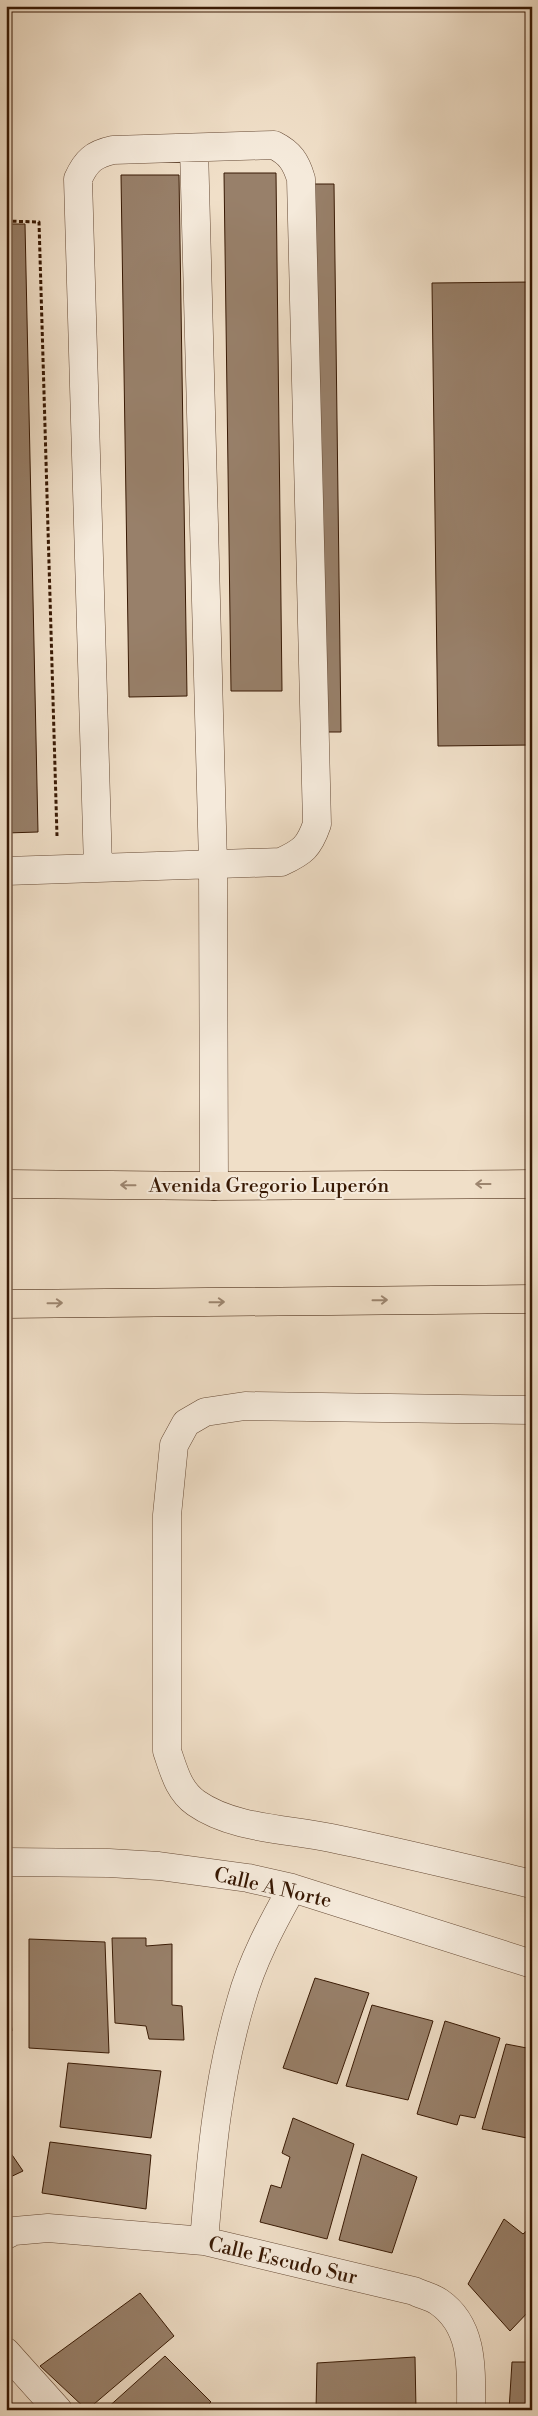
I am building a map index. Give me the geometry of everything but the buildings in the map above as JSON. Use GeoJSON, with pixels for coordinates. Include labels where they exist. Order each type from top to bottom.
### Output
{"type":"FeatureCollection","features":[{"type":"Feature","properties":{"kind":"main road","name":"Avenida Gregorio Luperón"},"geometry":{"type":"LineString","coordinates":[[6,1184],[214,1186],[532,1184]]}},
{"type":"Feature","properties":{"kind":"main road"},"geometry":{"type":"LineString","coordinates":[[6,1304],[532,1299]]}},
{"type":"Feature","properties":{"kind":"street"},"geometry":{"type":"LineString","coordinates":[[6,871],[58,870],[281,862],[302,852],[311,839],[316,824],[301,179],[292,158],[284,150],[274,145],[101,153],[90,158],[78,178],[98,868]]}},
{"type":"Feature","properties":{"kind":"street"},"geometry":{"type":"LineString","coordinates":[[194,148],[213,864],[214,1186]]}},
{"type":"Feature","properties":{"kind":"street"},"geometry":{"type":"LineString","coordinates":[[532,1410],[245,1406],[205,1412],[186,1423],[174,1445],[167,1515],[167,1751],[180,1788],[195,1802],[212,1812],[246,1823],[382,1848],[532,1884]]}},
{"type":"Feature","properties":{"kind":"street","name":"Calle A Norte"},"geometry":{"type":"LineString","coordinates":[[6,1862],[109,1863],[159,1866],[204,1871],[292,1888],[532,1964]]}},
{"type":"Feature","properties":{"kind":"street"},"geometry":{"type":"LineString","coordinates":[[204,2241],[216,2112],[225,2060],[241,2000],[267,1934],[292,1888]]}},
{"type":"Feature","properties":{"kind":"street","name":"Calle Escudo Sur"},"geometry":{"type":"LineString","coordinates":[[6,2235],[14,2231],[48,2228],[204,2241],[414,2291],[440,2303],[460,2325],[471,2359],[471,2410]]}},
{"type":"Feature","properties":{"kind":"street"},"geometry":{"type":"LineString","coordinates":[[6,2352],[58,2410]]}},
{"type":"Feature","properties":{"kind":"path"},"geometry":{"type":"LineString","coordinates":[[6,222],[39,222],[58,870]]}}]}
